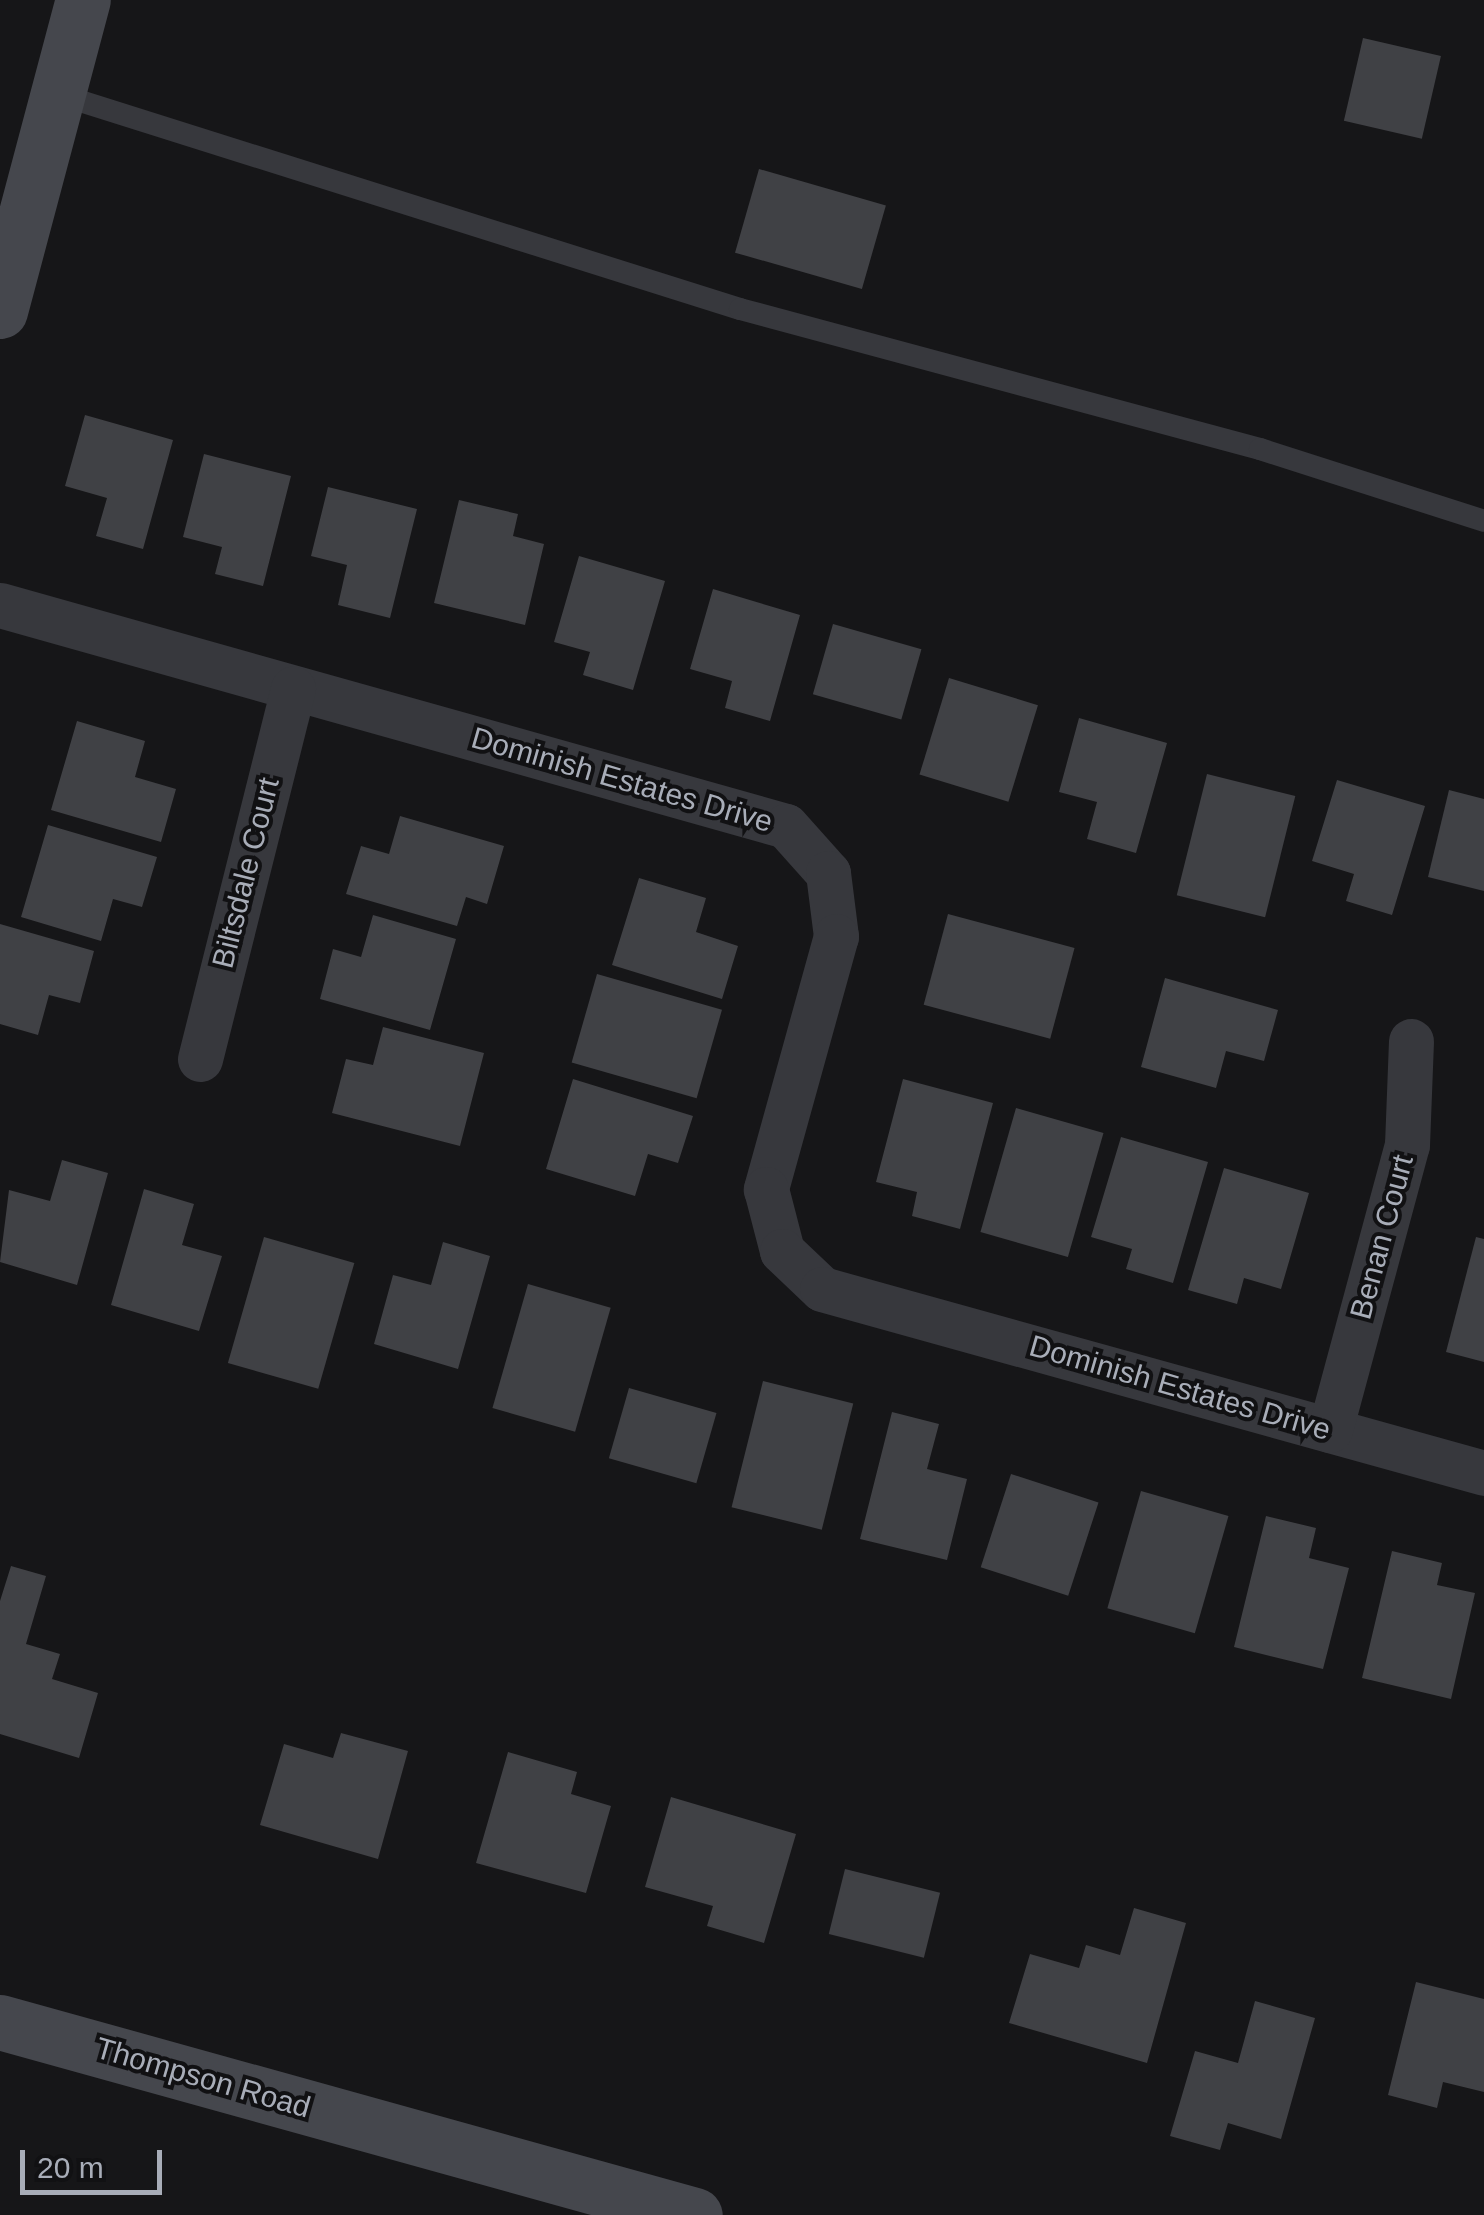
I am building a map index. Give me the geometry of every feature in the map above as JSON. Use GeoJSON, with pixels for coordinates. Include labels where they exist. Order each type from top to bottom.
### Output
{"type":"FeatureCollection","features":[{"type":"Feature","properties":{"kind":"street"},"geometry":{"type":"LineString","coordinates":[[0,311],[83,0]]}},
{"type":"Feature","properties":{"kind":"street","name":"Dominish Estates Drive"},"geometry":{"type":"LineString","coordinates":[[0,605],[786,826],[828,873],[836,936],[766,1190],[782,1251],[822,1289],[1484,1472]]}},
{"type":"Feature","properties":{"kind":"street","name":"Biltsdale Court"},"geometry":{"type":"LineString","coordinates":[[200,1058],[293,688]]}},
{"type":"Feature","properties":{"kind":"street","name":"Benan Court"},"geometry":{"type":"LineString","coordinates":[[1330,1430],[1407,1145],[1411,1041]]}},
{"type":"Feature","properties":{"kind":"street","name":"Thompson Road"},"geometry":{"type":"LineString","coordinates":[[0,2022],[696,2215]]}},
{"type":"Feature","properties":{"kind":"lane"},"geometry":{"type":"LineString","coordinates":[[58,94],[740,309],[1242,444],[1484,521]]}},
{"type":"Feature","properties":{"kind":"building"},"geometry":{"type":"Polygon","coordinates":[[[1363,38],[1441,56],[1422,139],[1344,121],[1363,38]]]}},
{"type":"Feature","properties":{"kind":"building"},"geometry":{"type":"Polygon","coordinates":[[[759,169],[886,205],[862,289],[735,253],[759,169]]]}},
{"type":"Feature","properties":{"kind":"building"},"geometry":{"type":"Polygon","coordinates":[[[85,415],[173,440],[143,549],[96,536],[107,498],[65,486],[85,415]]]}},
{"type":"Feature","properties":{"kind":"building"},"geometry":{"type":"Polygon","coordinates":[[[204,454],[291,476],[263,586],[215,574],[222,547],[183,537],[204,454]]]}},
{"type":"Feature","properties":{"kind":"building"},"geometry":{"type":"Polygon","coordinates":[[[328,487],[417,509],[390,618],[338,605],[347,565],[311,556],[328,487]]]}},
{"type":"Feature","properties":{"kind":"building"},"geometry":{"type":"Polygon","coordinates":[[[459,500],[518,514],[513,536],[544,544],[525,625],[434,603],[459,500]]]}},
{"type":"Feature","properties":{"kind":"building"},"geometry":{"type":"Polygon","coordinates":[[[579,556],[665,581],[633,690],[583,675],[590,652],[554,642],[579,556]]]}},
{"type":"Feature","properties":{"kind":"building"},"geometry":{"type":"Polygon","coordinates":[[[713,589],[800,615],[770,721],[725,708],[732,681],[690,669],[713,589]]]}},
{"type":"Feature","properties":{"kind":"building"},"geometry":{"type":"Polygon","coordinates":[[[833,624],[921,649],[901,720],[813,694],[833,624]]]}},
{"type":"Feature","properties":{"kind":"building"},"geometry":{"type":"Polygon","coordinates":[[[949,678],[1038,705],[1008,802],[919,775],[949,678]]]}},
{"type":"Feature","properties":{"kind":"building"},"geometry":{"type":"Polygon","coordinates":[[[1079,718],[1167,743],[1136,853],[1087,839],[1097,802],[1059,792],[1079,718]]]}},
{"type":"Feature","properties":{"kind":"building"},"geometry":{"type":"Polygon","coordinates":[[[77,721],[145,741],[135,777],[176,789],[161,842],[51,810],[77,721]]]}},
{"type":"Feature","properties":{"kind":"building"},"geometry":{"type":"Polygon","coordinates":[[[1207,774],[1295,796],[1265,917],[1177,895],[1207,774]]]}},
{"type":"Feature","properties":{"kind":"building"},"geometry":{"type":"Polygon","coordinates":[[[1337,780],[1425,806],[1392,915],[1346,901],[1354,874],[1312,861],[1337,780]]]}},
{"type":"Feature","properties":{"kind":"building"},"geometry":{"type":"Polygon","coordinates":[[[1449,790],[1484,799],[1484,891],[1428,877],[1449,790]]]}},
{"type":"Feature","properties":{"kind":"building"},"geometry":{"type":"Polygon","coordinates":[[[400,816],[504,846],[487,904],[466,897],[457,926],[346,894],[361,846],[389,854],[400,816]]]}},
{"type":"Feature","properties":{"kind":"building"},"geometry":{"type":"Polygon","coordinates":[[[48,825],[157,857],[142,907],[113,899],[101,941],[21,917],[48,825]]]}},
{"type":"Feature","properties":{"kind":"building"},"geometry":{"type":"Polygon","coordinates":[[[639,878],[706,898],[696,932],[738,946],[722,999],[612,965],[639,878]]]}},
{"type":"Feature","properties":{"kind":"building"},"geometry":{"type":"Polygon","coordinates":[[[948,914],[1075,948],[1050,1039],[924,1005],[948,914]]]}},
{"type":"Feature","properties":{"kind":"building"},"geometry":{"type":"Polygon","coordinates":[[[373,915],[456,939],[430,1030],[320,999],[333,949],[361,957],[373,915]]]}},
{"type":"Feature","properties":{"kind":"building"},"geometry":{"type":"Polygon","coordinates":[[[0,924],[94,951],[80,1003],[49,995],[38,1035],[0,1024],[0,924]]]}},
{"type":"Feature","properties":{"kind":"building"},"geometry":{"type":"Polygon","coordinates":[[[597,974],[722,1010],[697,1098],[572,1062],[597,974]]]}},
{"type":"Feature","properties":{"kind":"building"},"geometry":{"type":"Polygon","coordinates":[[[1165,978],[1278,1010],[1264,1061],[1226,1051],[1216,1088],[1141,1067],[1165,978]]]}},
{"type":"Feature","properties":{"kind":"building"},"geometry":{"type":"Polygon","coordinates":[[[383,1027],[484,1053],[460,1146],[332,1113],[346,1059],[373,1065],[383,1027]]]}},
{"type":"Feature","properties":{"kind":"building"},"geometry":{"type":"Polygon","coordinates":[[[573,1079],[693,1116],[678,1163],[648,1154],[635,1196],[546,1169],[573,1079]]]}},
{"type":"Feature","properties":{"kind":"building"},"geometry":{"type":"Polygon","coordinates":[[[903,1079],[993,1103],[960,1229],[912,1216],[917,1192],[876,1182],[903,1079]]]}},
{"type":"Feature","properties":{"kind":"building"},"geometry":{"type":"Polygon","coordinates":[[[1016,1108],[1103,1133],[1068,1257],[980,1232],[1016,1108]]]}},
{"type":"Feature","properties":{"kind":"building"},"geometry":{"type":"Polygon","coordinates":[[[1121,1137],[1208,1162],[1173,1283],[1126,1269],[1132,1249],[1091,1237],[1121,1137]]]}},
{"type":"Feature","properties":{"kind":"building"},"geometry":{"type":"Polygon","coordinates":[[[62,1160],[108,1173],[77,1285],[0,1262],[9,1190],[50,1201],[62,1160]]]}},
{"type":"Feature","properties":{"kind":"building"},"geometry":{"type":"Polygon","coordinates":[[[1224,1168],[1309,1193],[1281,1289],[1244,1278],[1237,1304],[1188,1290],[1224,1168]]]}},
{"type":"Feature","properties":{"kind":"building"},"geometry":{"type":"Polygon","coordinates":[[[144,1189],[194,1204],[182,1245],[222,1256],[199,1331],[111,1305],[144,1189]]]}},
{"type":"Feature","properties":{"kind":"building"},"geometry":{"type":"Polygon","coordinates":[[[264,1237],[354,1263],[318,1389],[228,1363],[264,1237]]]}},
{"type":"Feature","properties":{"kind":"building"},"geometry":{"type":"Polygon","coordinates":[[[1476,1237],[1484,1239],[1484,1362],[1446,1352],[1476,1237]]]}},
{"type":"Feature","properties":{"kind":"building"},"geometry":{"type":"Polygon","coordinates":[[[443,1242],[490,1256],[458,1369],[374,1344],[393,1275],[431,1285],[443,1242]]]}},
{"type":"Feature","properties":{"kind":"building"},"geometry":{"type":"Polygon","coordinates":[[[528,1284],[611,1308],[575,1432],[492,1408],[528,1284]]]}},
{"type":"Feature","properties":{"kind":"building"},"geometry":{"type":"Polygon","coordinates":[[[763,1381],[853,1403],[822,1530],[732,1507],[763,1381]]]}},
{"type":"Feature","properties":{"kind":"building"},"geometry":{"type":"Polygon","coordinates":[[[629,1388],[716,1413],[696,1483],[609,1458],[629,1388]]]}},
{"type":"Feature","properties":{"kind":"building"},"geometry":{"type":"Polygon","coordinates":[[[892,1412],[939,1424],[927,1469],[967,1479],[947,1560],[860,1539],[892,1412]]]}},
{"type":"Feature","properties":{"kind":"building"},"geometry":{"type":"Polygon","coordinates":[[[1011,1474],[1098,1502],[1068,1596],[981,1567],[1011,1474]]]}},
{"type":"Feature","properties":{"kind":"building"},"geometry":{"type":"Polygon","coordinates":[[[1141,1491],[1228,1516],[1195,1633],[1107,1608],[1141,1491]]]}},
{"type":"Feature","properties":{"kind":"building"},"geometry":{"type":"Polygon","coordinates":[[[1266,1516],[1316,1528],[1309,1558],[1349,1568],[1323,1669],[1234,1647],[1266,1516]]]}},
{"type":"Feature","properties":{"kind":"building"},"geometry":{"type":"Polygon","coordinates":[[[1392,1551],[1442,1563],[1437,1585],[1475,1593],[1451,1699],[1362,1678],[1392,1551]]]}},
{"type":"Feature","properties":{"kind":"building"},"geometry":{"type":"Polygon","coordinates":[[[11,1566],[46,1576],[26,1644],[60,1654],[52,1679],[98,1693],[79,1758],[0,1734],[0,1601],[11,1566]]]}},
{"type":"Feature","properties":{"kind":"building"},"geometry":{"type":"Polygon","coordinates":[[[341,1733],[408,1751],[378,1859],[260,1825],[284,1744],[333,1758],[341,1733]]]}},
{"type":"Feature","properties":{"kind":"building"},"geometry":{"type":"Polygon","coordinates":[[[508,1752],[577,1772],[571,1794],[611,1806],[586,1893],[476,1863],[508,1752]]]}},
{"type":"Feature","properties":{"kind":"building"},"geometry":{"type":"Polygon","coordinates":[[[671,1797],[796,1834],[764,1943],[707,1926],[713,1906],[645,1887],[671,1797]]]}},
{"type":"Feature","properties":{"kind":"building"},"geometry":{"type":"Polygon","coordinates":[[[845,1869],[940,1893],[924,1958],[829,1934],[845,1869]]]}},
{"type":"Feature","properties":{"kind":"building"},"geometry":{"type":"Polygon","coordinates":[[[1134,1908],[1186,1923],[1147,2063],[1009,2023],[1030,1954],[1079,1968],[1086,1945],[1120,1955],[1134,1908]]]}},
{"type":"Feature","properties":{"kind":"building"},"geometry":{"type":"Polygon","coordinates":[[[1416,1982],[1484,1999],[1484,2092],[1443,2082],[1437,2108],[1388,2095],[1416,1982]]]}},
{"type":"Feature","properties":{"kind":"building"},"geometry":{"type":"Polygon","coordinates":[[[1255,2001],[1315,2018],[1281,2139],[1228,2123],[1220,2150],[1170,2136],[1195,2051],[1238,2063],[1255,2001]]]}}]}
